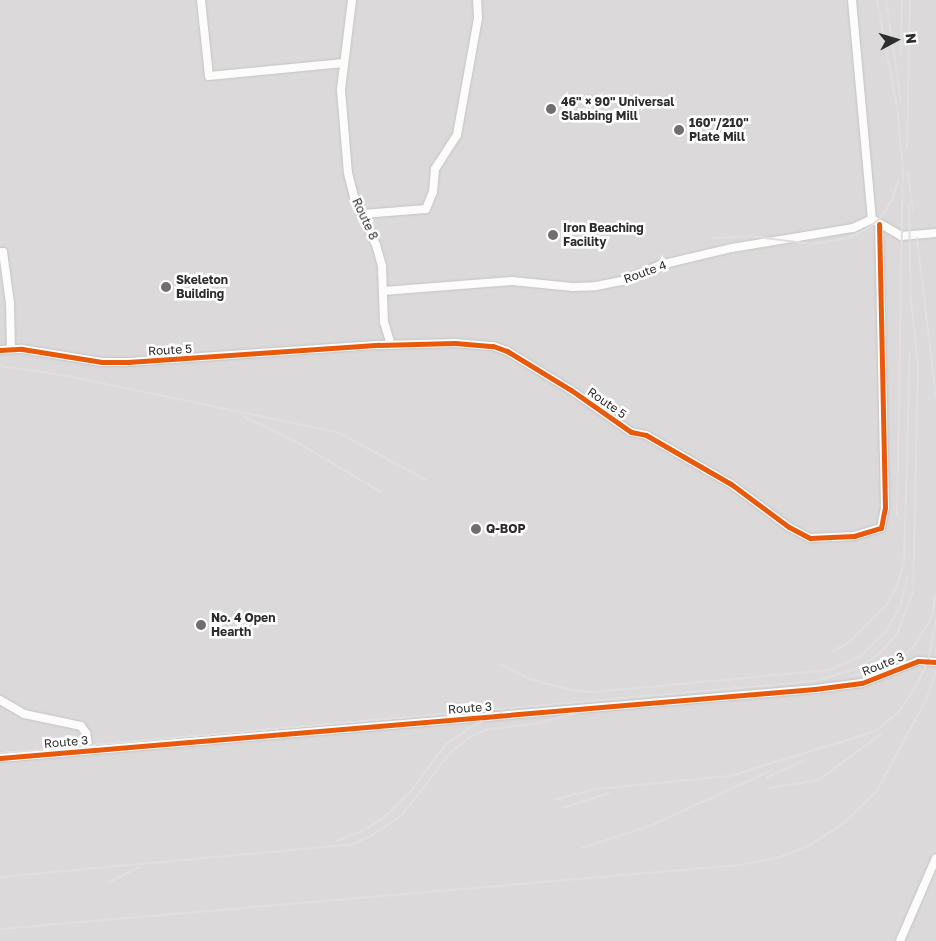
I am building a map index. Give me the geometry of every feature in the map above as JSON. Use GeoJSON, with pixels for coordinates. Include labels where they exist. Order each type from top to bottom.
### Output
{"type":"FeatureCollection","features":[{"type":"Feature","properties":{"kind":"street"},"geometry":{"type":"LineString","coordinates":[[201,0],[209,76],[343,63]]}},
{"type":"Feature","properties":{"kind":"street","name":"Route 8"},"geometry":{"type":"LineString","coordinates":[[352,0],[341,90],[348,173],[354,197],[376,245],[383,291],[384,322],[391,344]]}},
{"type":"Feature","properties":{"kind":"street"},"geometry":{"type":"LineString","coordinates":[[363,214],[426,209],[433,192],[435,169],[457,135],[478,18],[477,0]]}},
{"type":"Feature","properties":{"kind":"street"},"geometry":{"type":"LineString","coordinates":[[852,0],[872,219],[901,236],[936,233]]}},
{"type":"Feature","properties":{"kind":"street","name":"Route 4"},"geometry":{"type":"LineString","coordinates":[[383,291],[512,281],[573,287],[596,286],[622,281],[660,265],[732,248],[853,228],[872,219]]}},
{"type":"Feature","properties":{"kind":"street","name":"Route 5"},"geometry":{"type":"LineString","coordinates":[[0,350],[11,349],[102,362],[128,362],[391,344],[475,343],[507,351],[631,432],[646,435],[731,484],[788,527],[810,538],[854,536],[880,528],[885,507],[879,224]]}},
{"type":"Feature","properties":{"kind":"street"},"geometry":{"type":"LineString","coordinates":[[0,252],[3,252],[10,303],[11,349]]}},
{"type":"Feature","properties":{"kind":"street","name":"Route 3"},"geometry":{"type":"LineString","coordinates":[[0,758],[815,689],[862,683],[918,660],[936,662]]}},
{"type":"Feature","properties":{"kind":"street"},"geometry":{"type":"LineString","coordinates":[[0,700],[24,714],[81,726],[86,733],[89,750]]}},
{"type":"Feature","properties":{"kind":"street"},"geometry":{"type":"LineString","coordinates":[[900,941],[936,858]]}},
{"type":"Feature","properties":{"kind":"shaded area"},"geometry":{"type":"Polygon","coordinates":[[[0,0],[936,0],[936,941],[0,941],[0,0]]]}},
{"type":"Feature","properties":{"kind":"railway"},"geometry":{"type":"LineString","coordinates":[[877,0],[897,107],[903,166],[897,516]]}},
{"type":"Feature","properties":{"kind":"railway"},"geometry":{"type":"LineString","coordinates":[[886,0],[901,101]]}},
{"type":"Feature","properties":{"kind":"railway"},"geometry":{"type":"LineString","coordinates":[[901,55],[902,0]]}},
{"type":"Feature","properties":{"kind":"railway"},"geometry":{"type":"LineString","coordinates":[[907,147],[910,0]]}},
{"type":"Feature","properties":{"kind":"railway"},"geometry":{"type":"LineString","coordinates":[[908,171],[913,210]]}},
{"type":"Feature","properties":{"kind":"railway"},"geometry":{"type":"LineString","coordinates":[[714,238],[749,236],[813,244],[851,237],[870,227],[883,215],[893,198],[898,180]]}},
{"type":"Feature","properties":{"kind":"railway"},"geometry":{"type":"LineString","coordinates":[[909,203],[911,306]]}},
{"type":"Feature","properties":{"kind":"railway"},"geometry":{"type":"LineString","coordinates":[[917,238],[936,397]]}},
{"type":"Feature","properties":{"kind":"railway"},"geometry":{"type":"LineString","coordinates":[[0,753],[816,681],[858,668],[879,654],[897,634],[913,592],[918,365],[911,299]]}},
{"type":"Feature","properties":{"kind":"railway"},"geometry":{"type":"LineString","coordinates":[[833,651],[848,643],[886,605],[897,586],[904,562],[910,351]]}},
{"type":"Feature","properties":{"kind":"railway"},"geometry":{"type":"LineString","coordinates":[[0,366],[68,376],[337,432],[426,480]]}},
{"type":"Feature","properties":{"kind":"railway"},"geometry":{"type":"LineString","coordinates":[[244,417],[295,441],[381,492]]}},
{"type":"Feature","properties":{"kind":"railway"},"geometry":{"type":"LineString","coordinates":[[500,664],[530,679],[571,690],[594,692],[830,670],[861,656],[885,633],[900,607],[908,576]]}},
{"type":"Feature","properties":{"kind":"railway"},"geometry":{"type":"LineString","coordinates":[[848,677],[882,669],[912,649],[931,619],[936,594]]}},
{"type":"Feature","properties":{"kind":"railway"},"geometry":{"type":"LineString","coordinates":[[554,800],[596,789],[730,776],[876,731],[899,712],[917,684],[928,661],[936,620]]}},
{"type":"Feature","properties":{"kind":"railway"},"geometry":{"type":"LineString","coordinates":[[0,929],[740,865],[777,858],[808,846],[839,827],[876,792],[926,700],[936,671]]}},
{"type":"Feature","properties":{"kind":"railway"},"geometry":{"type":"LineString","coordinates":[[0,877],[353,844],[371,836],[401,816],[451,752],[468,738],[486,730],[539,723],[604,706]]}},
{"type":"Feature","properties":{"kind":"railway"},"geometry":{"type":"LineString","coordinates":[[336,841],[364,830],[387,815],[411,791],[446,744],[474,725],[502,713]]}},
{"type":"Feature","properties":{"kind":"railway"},"geometry":{"type":"LineString","coordinates":[[769,788],[819,780],[881,734]]}},
{"type":"Feature","properties":{"kind":"railway"},"geometry":{"type":"LineString","coordinates":[[767,777],[803,761]]}},
{"type":"Feature","properties":{"kind":"railway"},"geometry":{"type":"LineString","coordinates":[[582,848],[652,825],[772,770]]}},
{"type":"Feature","properties":{"kind":"railway"},"geometry":{"type":"LineString","coordinates":[[562,808],[609,793]]}},
{"type":"Feature","properties":{"kind":"railway"},"geometry":{"type":"LineString","coordinates":[[110,882],[140,867]]}},
{"type":"Feature","properties":{"kind":"cycle path"},"geometry":{"type":"LineString","coordinates":[[0,350],[22,349],[102,362],[128,362],[379,345],[455,343],[493,346],[507,351],[571,390],[631,432],[646,435],[731,484],[789,527],[810,538],[854,536],[881,528],[885,507],[879,224]]}},
{"type":"Feature","properties":{"kind":"cycle path"},"geometry":{"type":"LineString","coordinates":[[0,758],[815,689],[862,683],[918,661],[936,662]]}},
{"type":"Feature","properties":{"kind":"place","name":"46\" × 90\" Universal Slabbing Mill"},"geometry":{"type":"Point","coordinates":[551,109]}},
{"type":"Feature","properties":{"kind":"place","name":"160\"/210\" Plate Mill"},"geometry":{"type":"Point","coordinates":[679,130]}},
{"type":"Feature","properties":{"kind":"place","name":"Iron Beaching Facility"},"geometry":{"type":"Point","coordinates":[553,235]}},
{"type":"Feature","properties":{"kind":"place","name":"Skeleton Building"},"geometry":{"type":"Point","coordinates":[166,287]}},
{"type":"Feature","properties":{"kind":"place","name":"Q-BOP"},"geometry":{"type":"Point","coordinates":[476,529]}},
{"type":"Feature","properties":{"kind":"place","name":"No. 4 Open Hearth"},"geometry":{"type":"Point","coordinates":[201,625]}}]}
